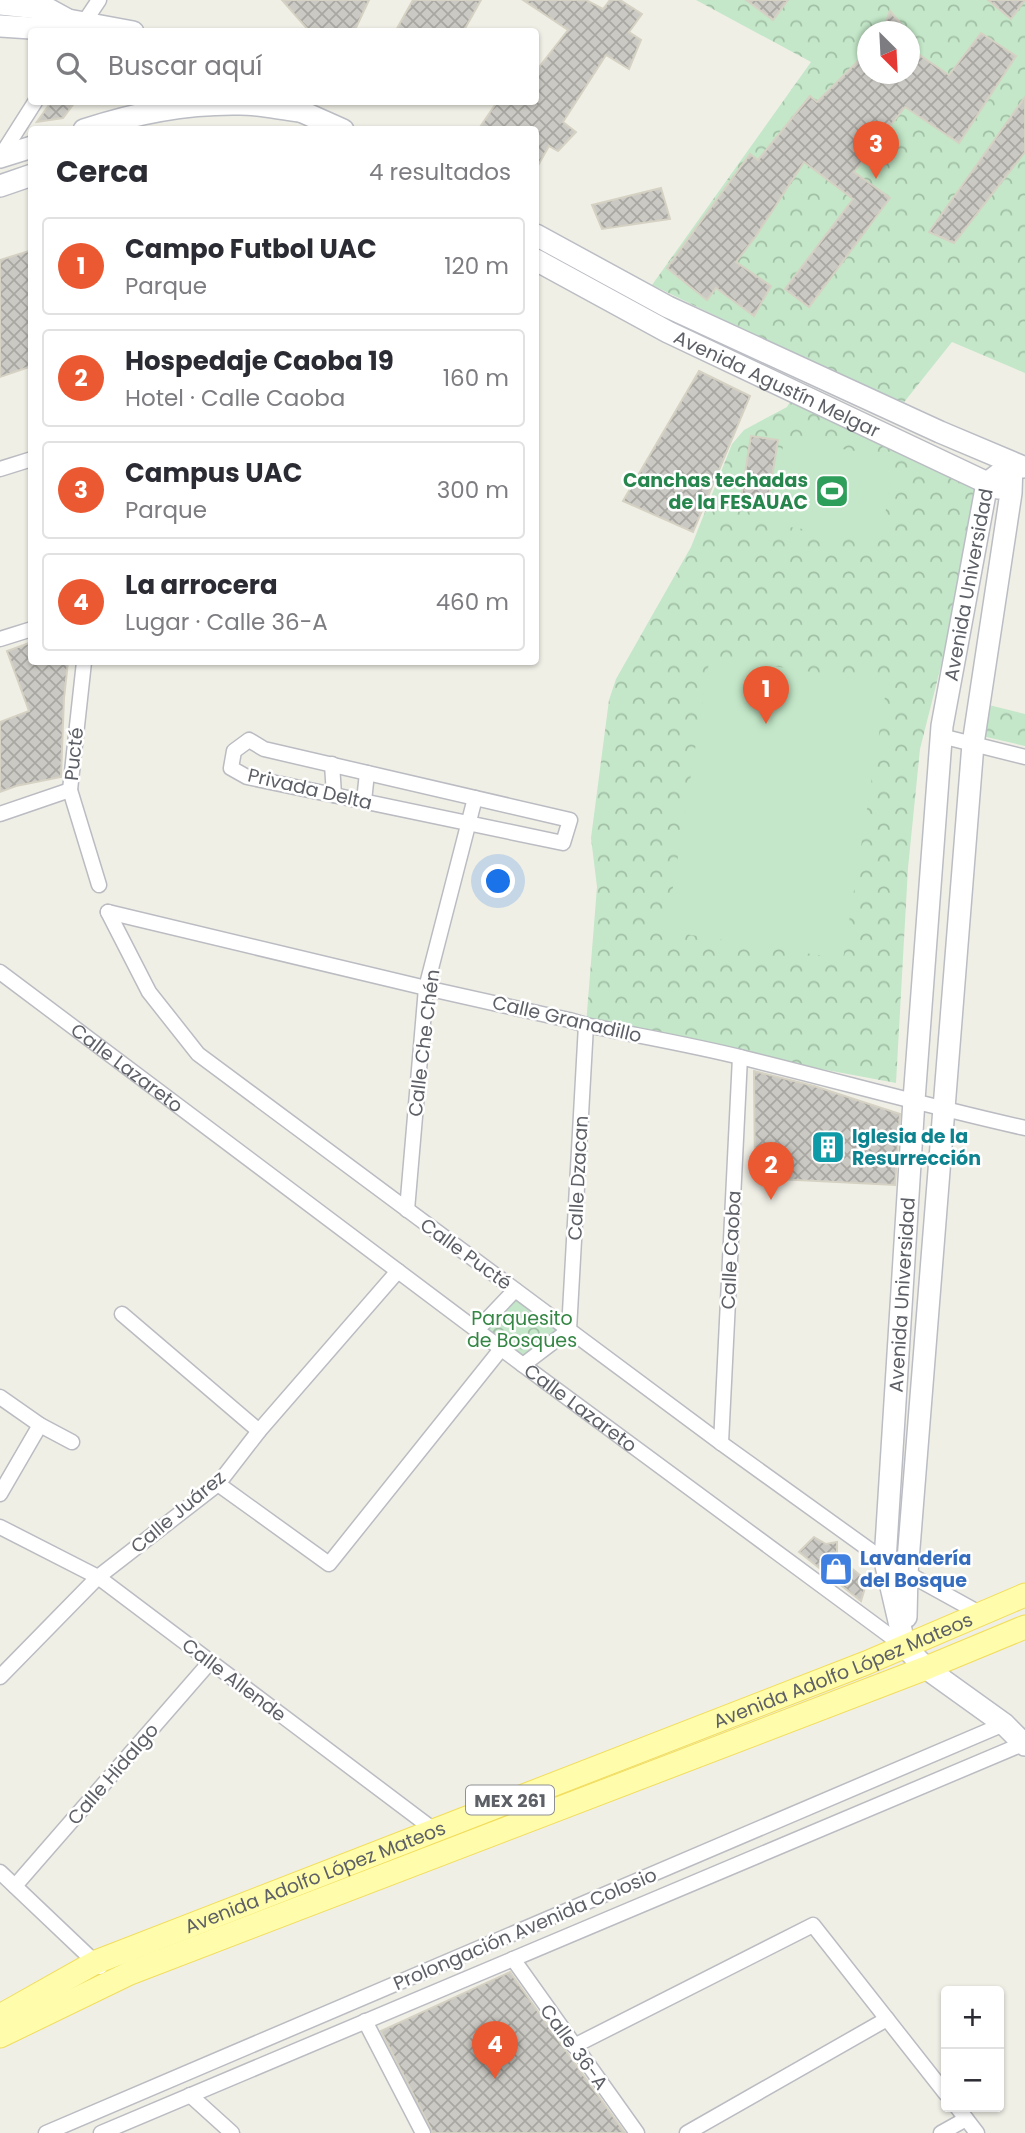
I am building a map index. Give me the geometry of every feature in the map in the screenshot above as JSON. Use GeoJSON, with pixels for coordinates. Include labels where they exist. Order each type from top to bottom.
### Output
{"type":"FeatureCollection","features":[{"type":"Feature","properties":{"kind":"main road","name":"Avenida Adolfo López Mateos"},"geometry":{"type":"LineString","coordinates":[[0,2016],[96,1962],[905,1647],[1025,1595]]}},
{"type":"Feature","properties":{"kind":"main road","name":"Avenida Adolfo López Mateos"},"geometry":{"type":"LineString","coordinates":[[0,2036],[142,1968],[926,1668],[1025,1627]]}},
{"type":"Feature","properties":{"kind":"street"},"geometry":{"type":"LineString","coordinates":[[77,25],[99,0]]}},
{"type":"Feature","properties":{"kind":"street"},"geometry":{"type":"LineString","coordinates":[[0,4],[48,9],[77,25]]}},
{"type":"Feature","properties":{"kind":"street"},"geometry":{"type":"LineString","coordinates":[[54,28],[77,25],[101,28]]}},
{"type":"Feature","properties":{"kind":"street"},"geometry":{"type":"LineString","coordinates":[[0,26],[31,28]]}},
{"type":"Feature","properties":{"kind":"street"},"geometry":{"type":"LineString","coordinates":[[0,157],[33,105]]}},
{"type":"Feature","properties":{"kind":"street"},"geometry":{"type":"LineString","coordinates":[[99,126],[157,110],[203,105]]}},
{"type":"Feature","properties":{"kind":"street"},"geometry":{"type":"LineString","coordinates":[[251,105],[300,111],[334,126]]}},
{"type":"Feature","properties":{"kind":"street"},"geometry":{"type":"LineString","coordinates":[[287,105],[300,111]]}},
{"type":"Feature","properties":{"kind":"street"},"geometry":{"type":"LineString","coordinates":[[0,157],[28,148]]}},
{"type":"Feature","properties":{"kind":"street"},"geometry":{"type":"LineString","coordinates":[[0,186],[28,177]]}},
{"type":"Feature","properties":{"kind":"street","name":"Avenida Agustín Melgar"},"geometry":{"type":"LineString","coordinates":[[539,236],[668,307],[1019,466]]}},
{"type":"Feature","properties":{"kind":"street","name":"Avenida Agustín Melgar"},"geometry":{"type":"LineString","coordinates":[[539,262],[668,332],[988,483],[1018,494]]}},
{"type":"Feature","properties":{"kind":"street"},"geometry":{"type":"LineString","coordinates":[[0,469],[28,460]]}},
{"type":"Feature","properties":{"kind":"street","name":"Avenida Universidad"},"geometry":{"type":"LineString","coordinates":[[905,1647],[885,1561],[914,1100],[941,736],[988,483],[1019,466]]}},
{"type":"Feature","properties":{"kind":"street","name":"Avenida Universidad"},"geometry":{"type":"LineString","coordinates":[[905,1647],[907,1573],[973,744],[1018,494],[1019,466]]}},
{"type":"Feature","properties":{"kind":"street"},"geometry":{"type":"LineString","coordinates":[[0,639],[28,630]]}},
{"type":"Feature","properties":{"kind":"street","name":"Pucté"},"geometry":{"type":"LineString","coordinates":[[84,665],[71,789],[99,885]]}},
{"type":"Feature","properties":{"kind":"street"},"geometry":{"type":"LineString","coordinates":[[941,736],[1025,757]]}},
{"type":"Feature","properties":{"kind":"street","name":"Privada Delta"},"geometry":{"type":"LineString","coordinates":[[248,740],[264,749],[367,773],[570,820],[564,843],[247,777],[231,768],[234,751],[248,740]]}},
{"type":"Feature","properties":{"kind":"street"},"geometry":{"type":"LineString","coordinates":[[332,764],[334,795]]}},
{"type":"Feature","properties":{"kind":"street"},"geometry":{"type":"LineString","coordinates":[[364,801],[367,773]]}},
{"type":"Feature","properties":{"kind":"street"},"geometry":{"type":"LineString","coordinates":[[0,814],[71,789]]}},
{"type":"Feature","properties":{"kind":"street","name":"Calle Che Chén"},"geometry":{"type":"LineString","coordinates":[[407,1210],[426,988],[475,798]]}},
{"type":"Feature","properties":{"kind":"street","name":"Calle Granadillo"},"geometry":{"type":"LineString","coordinates":[[108,912],[586,1026],[740,1057],[914,1100],[943,1110],[1025,1128]]}},
{"type":"Feature","properties":{"kind":"street","name":"Calle Pucté"},"geometry":{"type":"LineString","coordinates":[[108,912],[149,992],[198,1054],[721,1443],[885,1561],[981,1614]]}},
{"type":"Feature","properties":{"kind":"street","name":"Calle Lazareto"},"geometry":{"type":"LineString","coordinates":[[0,972],[523,1365],[905,1647],[926,1668],[1004,1724],[1024,1744]]}},
{"type":"Feature","properties":{"kind":"street","name":"Calle Dzacan"},"geometry":{"type":"LineString","coordinates":[[569,1330],[586,1026]]}},
{"type":"Feature","properties":{"kind":"street","name":"Calle Caoba"},"geometry":{"type":"LineString","coordinates":[[721,1443],[740,1057]]}},
{"type":"Feature","properties":{"kind":"street","name":"Calle Juárez"},"geometry":{"type":"LineString","coordinates":[[0,1677],[98,1577],[218,1484],[259,1431],[398,1271]]}},
{"type":"Feature","properties":{"kind":"street"},"geometry":{"type":"LineString","coordinates":[[477,1330],[515,1290]]}},
{"type":"Feature","properties":{"kind":"street"},"geometry":{"type":"LineString","coordinates":[[122,1314],[259,1431]]}},
{"type":"Feature","properties":{"kind":"street"},"geometry":{"type":"LineString","coordinates":[[523,1365],[569,1330]]}},
{"type":"Feature","properties":{"kind":"street"},"geometry":{"type":"LineString","coordinates":[[218,1484],[329,1564],[502,1349]]}},
{"type":"Feature","properties":{"kind":"street"},"geometry":{"type":"LineString","coordinates":[[0,1397],[40,1425],[72,1442]]}},
{"type":"Feature","properties":{"kind":"street"},"geometry":{"type":"LineString","coordinates":[[0,1494],[40,1425]]}},
{"type":"Feature","properties":{"kind":"street","name":"Calle Allende"},"geometry":{"type":"LineString","coordinates":[[0,1527],[98,1577],[433,1830],[460,1847]]}},
{"type":"Feature","properties":{"kind":"street","name":"Calle Hidalgo"},"geometry":{"type":"LineString","coordinates":[[15,1886],[210,1662]]}},
{"type":"Feature","properties":{"kind":"street","name":"Prolongación Avenida Colosio"},"geometry":{"type":"LineString","coordinates":[[46,2133],[1004,1724]]}},
{"type":"Feature","properties":{"kind":"street"},"geometry":{"type":"LineString","coordinates":[[101,2133],[1024,1744]]}},
{"type":"Feature","properties":{"kind":"street"},"geometry":{"type":"LineString","coordinates":[[0,1872],[96,1962],[110,1983]]}},
{"type":"Feature","properties":{"kind":"street"},"geometry":{"type":"LineString","coordinates":[[574,2046],[813,1925],[941,2088]]}},
{"type":"Feature","properties":{"kind":"street","name":"Calle 36-A"},"geometry":{"type":"LineString","coordinates":[[513,1959],[631,2131]]}},
{"type":"Feature","properties":{"kind":"street"},"geometry":{"type":"LineString","coordinates":[[687,2133],[887,2019]]}},
{"type":"Feature","properties":{"kind":"street"},"geometry":{"type":"LineString","coordinates":[[365,2021],[423,2133]]}},
{"type":"Feature","properties":{"kind":"street"},"geometry":{"type":"LineString","coordinates":[[190,2095],[232,2133]]}},
{"type":"Feature","properties":{"kind":"street"},"geometry":{"type":"LineString","coordinates":[[961,2112],[977,2133]]}},
{"type":"Feature","properties":{"kind":"street"},"geometry":{"type":"LineString","coordinates":[[941,2133],[966,2119]]}},
{"type":"Feature","properties":{"kind":"green space"},"geometry":{"type":"Polygon","coordinates":[[[696,0],[1025,0],[1025,373],[952,342],[901,406],[652,285],[811,62],[696,0]]]}},
{"type":"Feature","properties":{"kind":"green space"},"geometry":{"type":"Polygon","coordinates":[[[796,392],[987,483],[920,749],[908,868],[896,1083],[586,1025],[597,887],[591,838],[609,700],[616,679],[691,547],[732,444],[744,430],[787,407],[796,392]]]}},
{"type":"Feature","properties":{"kind":"green space","name":"Canchas techadas de la FESAUAC"},"geometry":{"type":"Polygon","coordinates":[[[784,440],[894,457],[881,541],[770,524],[784,440]]]}},
{"type":"Feature","properties":{"kind":"green space"},"geometry":{"type":"Polygon","coordinates":[[[710,656],[887,684],[843,959],[666,931],[710,656]]]}},
{"type":"Feature","properties":{"kind":"green space"},"geometry":{"type":"Polygon","coordinates":[[[989,705],[1025,714],[1025,746],[982,736],[989,705]]]}},
{"type":"Feature","properties":{"kind":"green space","name":"Parquesito de Bosques"},"geometry":{"type":"Polygon","coordinates":[[[516,1294],[565,1331],[523,1361],[481,1330],[516,1294]]]}},
{"type":"Feature","properties":{"kind":"building"},"geometry":{"type":"Polygon","coordinates":[[[282,0],[369,0],[356,28],[306,28],[282,0]]]}},
{"type":"Feature","properties":{"kind":"building"},"geometry":{"type":"Polygon","coordinates":[[[413,0],[481,0],[465,28],[397,28],[413,0]]]}},
{"type":"Feature","properties":{"kind":"building"},"geometry":{"type":"Polygon","coordinates":[[[523,0],[586,0],[603,9],[610,0],[620,0],[642,14],[629,32],[641,40],[629,69],[606,55],[563,122],[576,132],[558,151],[549,146],[539,164],[539,126],[481,126],[495,105],[539,105],[539,67],[568,30],[523,0]]]}},
{"type":"Feature","properties":{"kind":"building"},"geometry":{"type":"Polygon","coordinates":[[[746,0],[788,0],[773,20],[746,0]]]}},
{"type":"Feature","properties":{"kind":"building"},"geometry":{"type":"Polygon","coordinates":[[[988,0],[1025,0],[1011,19],[988,0]]]}},
{"type":"Feature","properties":{"kind":"building"},"geometry":{"type":"Polygon","coordinates":[[[890,11],[899,21],[886,21],[890,11]]]}},
{"type":"Feature","properties":{"kind":"building"},"geometry":{"type":"Polygon","coordinates":[[[981,33],[1016,56],[959,143],[905,107],[854,172],[890,198],[809,307],[785,289],[853,199],[804,162],[736,262],[771,286],[754,316],[716,288],[707,300],[667,268],[750,154],[758,160],[810,96],[817,102],[857,62],[857,84],[920,84],[920,55],[949,75],[981,33]]]}},
{"type":"Feature","properties":{"kind":"building"},"geometry":{"type":"Polygon","coordinates":[[[1025,97],[1025,152],[954,243],[929,232],[1025,97]]]}},
{"type":"Feature","properties":{"kind":"building"},"geometry":{"type":"Polygon","coordinates":[[[49,105],[73,105],[63,118],[37,122],[49,105]]]}},
{"type":"Feature","properties":{"kind":"building"},"geometry":{"type":"Polygon","coordinates":[[[661,188],[670,219],[602,229],[592,205],[661,188]]]}},
{"type":"Feature","properties":{"kind":"building"},"geometry":{"type":"Polygon","coordinates":[[[28,251],[28,367],[0,377],[0,260],[28,251]]]}},
{"type":"Feature","properties":{"kind":"building"},"geometry":{"type":"Polygon","coordinates":[[[699,371],[750,396],[693,532],[623,501],[699,371]]]}},
{"type":"Feature","properties":{"kind":"building"},"geometry":{"type":"Polygon","coordinates":[[[751,436],[778,440],[767,508],[740,504],[751,436]]]}},
{"type":"Feature","properties":{"kind":"building"},"geometry":{"type":"Polygon","coordinates":[[[28,643],[28,665],[68,665],[61,777],[0,792],[0,722],[29,711],[7,651],[28,643]]]}},
{"type":"Feature","properties":{"kind":"building","name":"Iglesia de la Resurrección"},"geometry":{"type":"Polygon","coordinates":[[[754,1071],[814,1086],[900,1114],[895,1185],[755,1178],[754,1071]]]}},
{"type":"Feature","properties":{"kind":"building","name":"Lavandería del Bosque"},"geometry":{"type":"Polygon","coordinates":[[[814,1537],[826,1544],[837,1542],[837,1556],[867,1581],[861,1601],[799,1552],[814,1537]]]}},
{"type":"Feature","properties":{"kind":"building"},"geometry":{"type":"Polygon","coordinates":[[[510,1972],[625,2133],[433,2133],[381,2031],[510,1972]]]}},
{"type":"Feature","properties":{"kind":"place","name":"Campus UAC"},"geometry":{"type":"Point","coordinates":[876,179]}},
{"type":"Feature","properties":{"kind":"place","name":"Canchas techadas de la FESAUAC"},"geometry":{"type":"Point","coordinates":[832,491]}},
{"type":"Feature","properties":{"kind":"place","name":"Campo Futbol UAC"},"geometry":{"type":"Point","coordinates":[766,724]}},
{"type":"Feature","properties":{"kind":"place","name":"Iglesia de la Resurrección"},"geometry":{"type":"Point","coordinates":[828,1147]}},
{"type":"Feature","properties":{"kind":"place","name":"Hospedaje Caoba 19"},"geometry":{"type":"Point","coordinates":[771,1200]}},
{"type":"Feature","properties":{"kind":"place","name":"Lavandería del Bosque"},"geometry":{"type":"Point","coordinates":[836,1569]}},
{"type":"Feature","properties":{"kind":"place","name":"La arrocera"},"geometry":{"type":"Point","coordinates":[495,2079]}}]}
